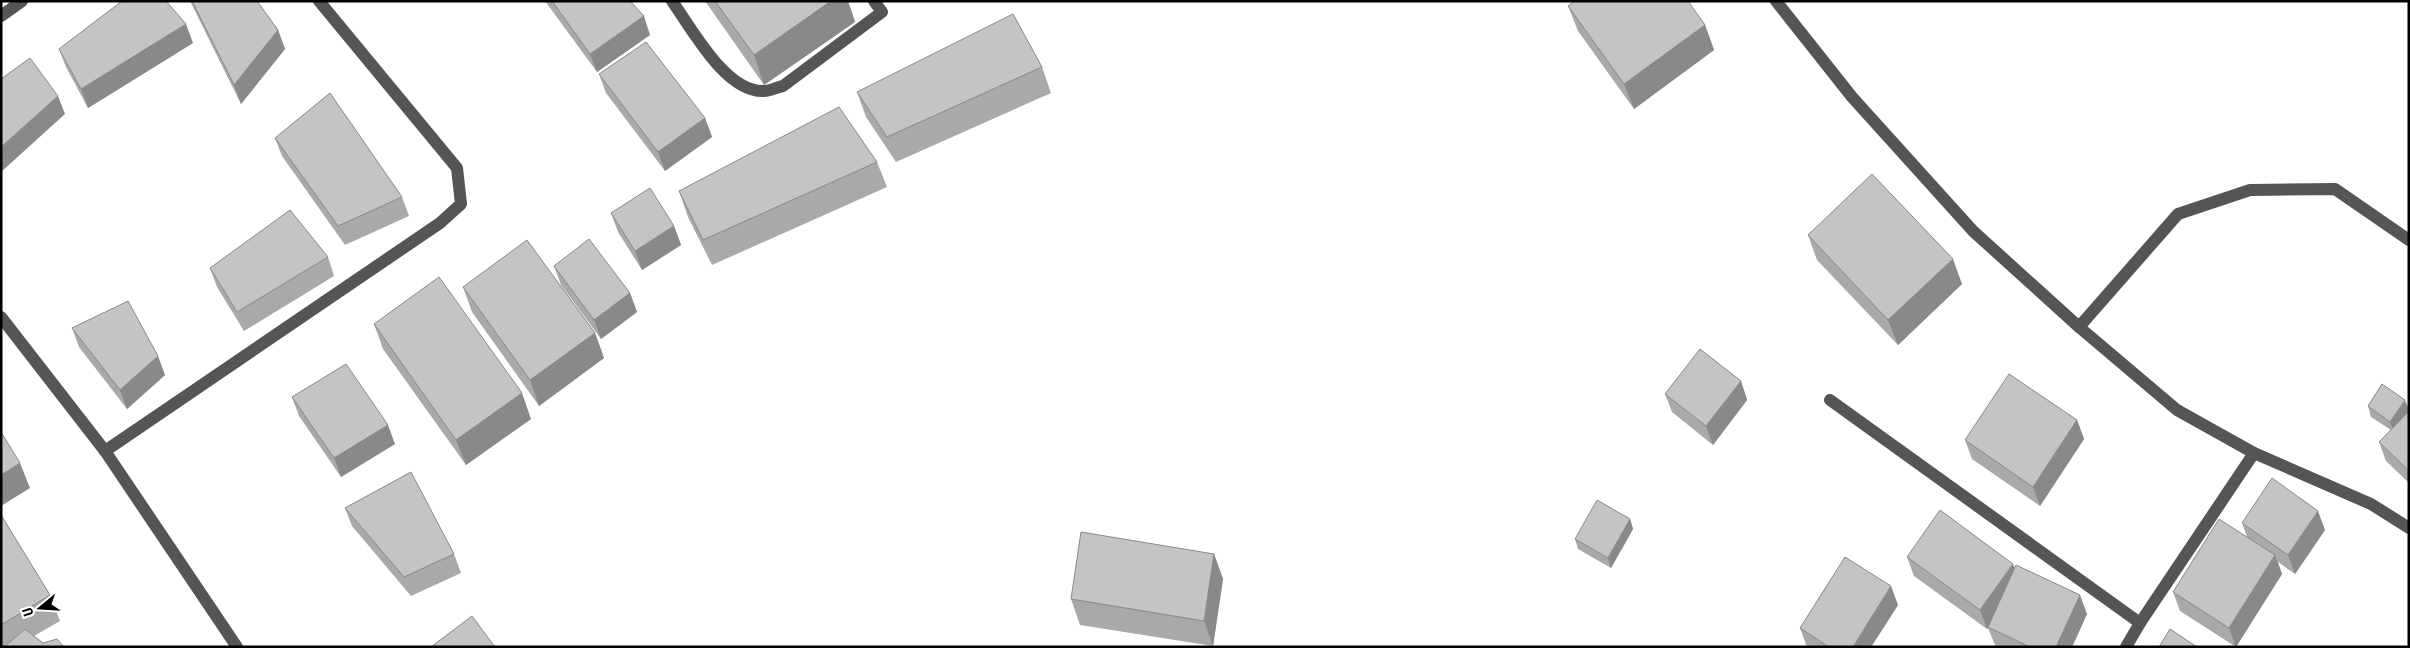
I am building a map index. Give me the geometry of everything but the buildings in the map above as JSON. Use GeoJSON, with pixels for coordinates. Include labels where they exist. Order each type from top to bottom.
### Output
{"type":"FeatureCollection","features":[{"type":"Feature","properties":{"kind":"street"},"geometry":{"type":"LineString","coordinates":[[1,16],[22,1]]}},
{"type":"Feature","properties":{"kind":"street"},"geometry":{"type":"LineString","coordinates":[[105,451],[440,223],[461,204],[457,168],[319,1]]}},
{"type":"Feature","properties":{"kind":"street"},"geometry":{"type":"LineString","coordinates":[[672,1],[726,75],[744,86],[764,91],[783,86],[882,12],[874,1]]}},
{"type":"Feature","properties":{"kind":"street"},"geometry":{"type":"LineString","coordinates":[[1776,1],[1852,97],[1973,231],[2079,327],[2177,410],[2254,453],[2371,504],[2409,528]]}},
{"type":"Feature","properties":{"kind":"street"},"geometry":{"type":"LineString","coordinates":[[2079,327],[2178,214],[2250,190],[2335,190],[2409,240]]}},
{"type":"Feature","properties":{"kind":"street"},"geometry":{"type":"LineString","coordinates":[[1,317],[105,451],[237,647]]}},
{"type":"Feature","properties":{"kind":"street"},"geometry":{"type":"LineString","coordinates":[[1830,400],[2140,623]]}},
{"type":"Feature","properties":{"kind":"street"},"geometry":{"type":"LineString","coordinates":[[2126,647],[2140,623],[2254,453]]}}]}
